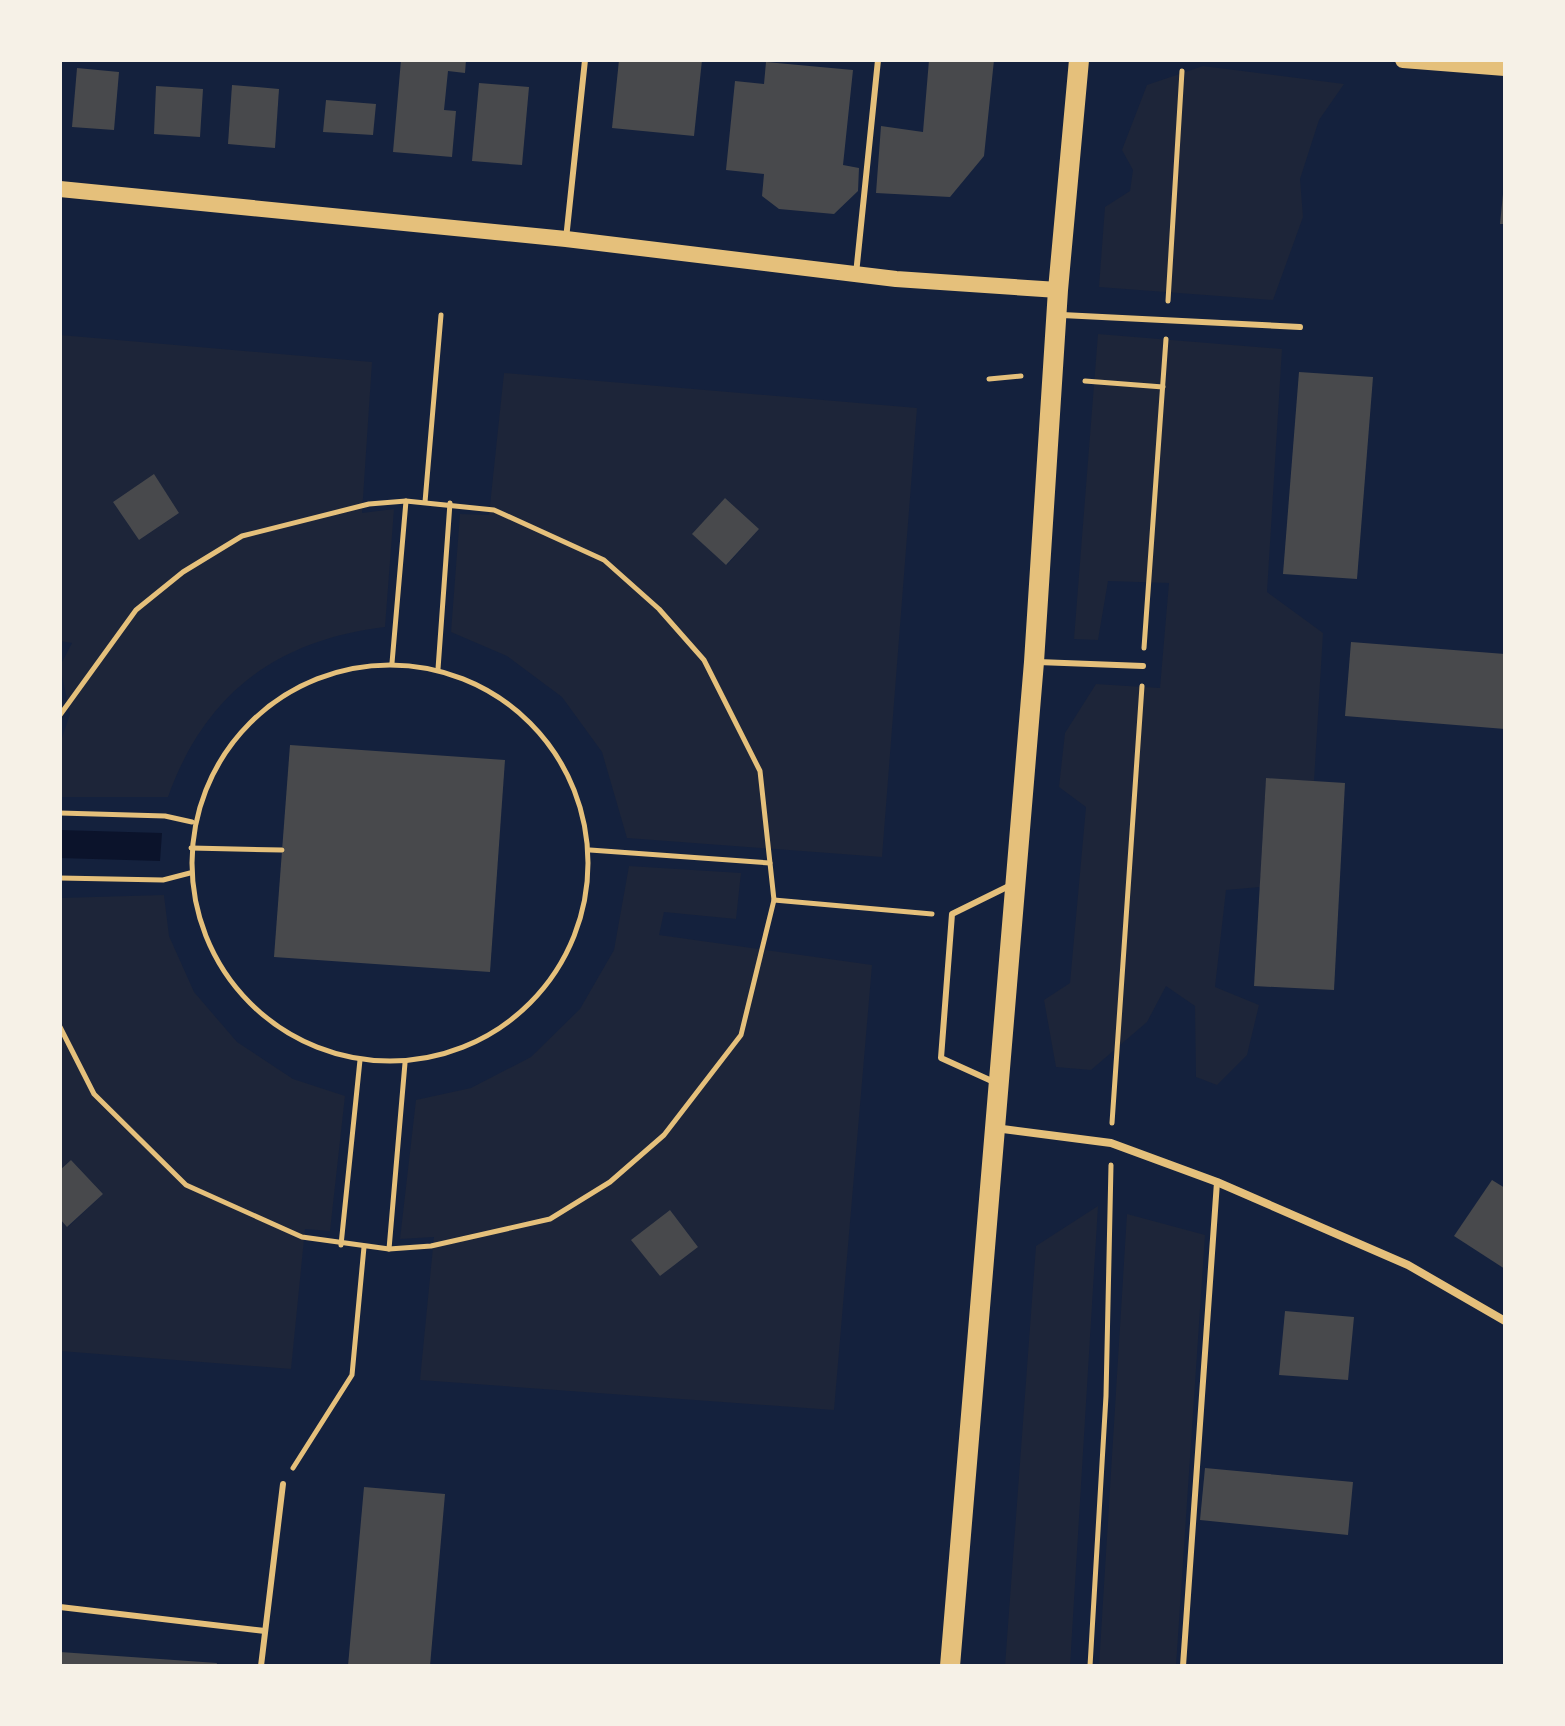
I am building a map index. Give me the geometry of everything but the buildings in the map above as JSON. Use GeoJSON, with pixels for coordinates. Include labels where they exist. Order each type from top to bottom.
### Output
{"type":"FeatureCollection","features":[{"type":"Feature","properties":{"kind":"main road"},"geometry":{"type":"LineString","coordinates":[[950,1666],[1034,662],[1058,290],[1079,60]]}},
{"type":"Feature","properties":{"kind":"main road"},"geometry":{"type":"LineString","coordinates":[[1403,60],[1505,68]]}},
{"type":"Feature","properties":{"kind":"main road"},"geometry":{"type":"LineString","coordinates":[[60,189],[566,239],[856,274],[1058,290]]}},
{"type":"Feature","properties":{"kind":"street"},"geometry":{"type":"LineString","coordinates":[[995,1128],[1111,1143],[1217,1182],[1408,1265],[1505,1321]]}},
{"type":"Feature","properties":{"kind":"lane"},"geometry":{"type":"LineString","coordinates":[[566,239],[585,60]]}},
{"type":"Feature","properties":{"kind":"lane"},"geometry":{"type":"LineString","coordinates":[[856,274],[878,60]]}},
{"type":"Feature","properties":{"kind":"lane"},"geometry":{"type":"LineString","coordinates":[[1058,315],[1300,327]]}},
{"type":"Feature","properties":{"kind":"lane"},"geometry":{"type":"LineString","coordinates":[[1034,662],[1143,666]]}},
{"type":"Feature","properties":{"kind":"lane"},"geometry":{"type":"LineString","coordinates":[[997,1083],[941,1058],[952,914],[1014,884]]}},
{"type":"Feature","properties":{"kind":"lane"},"geometry":{"type":"LineString","coordinates":[[1183,1666],[1217,1182]]}},
{"type":"Feature","properties":{"kind":"lane"},"geometry":{"type":"LineString","coordinates":[[261,1666],[283,1484]]}},
{"type":"Feature","properties":{"kind":"lane"},"geometry":{"type":"LineString","coordinates":[[60,1607],[265,1631]]}},
{"type":"Feature","properties":{"kind":"path"},"geometry":{"type":"LineString","coordinates":[[1090,1666],[1106,1396],[1111,1143],[1182,71]]}},
{"type":"Feature","properties":{"kind":"path"},"geometry":{"type":"LineString","coordinates":[[425,502],[441,315]]}},
{"type":"Feature","properties":{"kind":"path"},"geometry":{"type":"LineString","coordinates":[[989,379],[1021,376]]}},
{"type":"Feature","properties":{"kind":"path"},"geometry":{"type":"LineString","coordinates":[[1085,381],[1163,387]]}},
{"type":"Feature","properties":{"kind":"path"},"geometry":{"type":"LineString","coordinates":[[392,663],[406,501]]}},
{"type":"Feature","properties":{"kind":"path"},"geometry":{"type":"LineString","coordinates":[[60,715],[136,610],[242,536],[369,504],[406,501],[450,503],[494,510],[604,560],[659,609],[704,660],[760,771],[774,900],[741,1035],[664,1135],[610,1182],[550,1219],[431,1246],[389,1249],[341,1245],[302,1237],[186,1185],[94,1094],[60,1027]]}},
{"type":"Feature","properties":{"kind":"path"},"geometry":{"type":"LineString","coordinates":[[438,669],[450,503]]}},
{"type":"Feature","properties":{"kind":"path"},"geometry":{"type":"LineString","coordinates":[[392,663],[438,669],[486,688],[531,722],[565,767],[584,819],[590,850],[577,930],[551,980],[512,1021],[463,1049],[405,1063],[360,1060],[296,1040],[242,998],[206,940],[190,873],[192,822],[221,756],[267,706],[326,674],[392,663]]}},
{"type":"Feature","properties":{"kind":"path"},"geometry":{"type":"LineString","coordinates":[[60,813],[165,816],[192,822]]}},
{"type":"Feature","properties":{"kind":"path"},"geometry":{"type":"LineString","coordinates":[[191,848],[282,850]]}},
{"type":"Feature","properties":{"kind":"path"},"geometry":{"type":"LineString","coordinates":[[590,850],[770,863]]}},
{"type":"Feature","properties":{"kind":"path"},"geometry":{"type":"LineString","coordinates":[[60,878],[163,880],[190,873]]}},
{"type":"Feature","properties":{"kind":"path"},"geometry":{"type":"LineString","coordinates":[[774,900],[952,914]]}},
{"type":"Feature","properties":{"kind":"path"},"geometry":{"type":"LineString","coordinates":[[341,1245],[360,1060]]}},
{"type":"Feature","properties":{"kind":"path"},"geometry":{"type":"LineString","coordinates":[[389,1249],[405,1063]]}},
{"type":"Feature","properties":{"kind":"path"},"geometry":{"type":"LineString","coordinates":[[283,1484],[352,1375],[364,1247]]}},
{"type":"Feature","properties":{"kind":"shaded area"},"geometry":{"type":"Polygon","coordinates":[[[1203,66],[1344,84],[1319,120],[1300,179],[1303,217],[1273,300],[1099,287],[1105,207],[1130,191],[1133,170],[1122,150],[1147,85],[1203,66]]]}},
{"type":"Feature","properties":{"kind":"shaded area"},"geometry":{"type":"Polygon","coordinates":[[[1098,334],[1282,349],[1267,592],[1323,633],[1314,781],[1266,779],[1260,887],[1226,890],[1215,987],[1259,1005],[1247,1055],[1217,1085],[1196,1077],[1195,1006],[1166,986],[1147,1022],[1091,1070],[1056,1067],[1044,1000],[1070,983],[1086,807],[1059,787],[1065,733],[1096,684],[1160,688],[1169,583],[1108,581],[1098,640],[1074,639],[1098,334]]]}},
{"type":"Feature","properties":{"kind":"shaded area"},"geometry":{"type":"Polygon","coordinates":[[[60,335],[372,362],[362,513],[394,509],[385,627],[311,644],[279,659],[250,678],[224,701],[202,728],[168,797],[60,797],[60,744],[70,714],[60,666],[72,643],[60,641],[60,335]],[[154,475],[113,502],[139,540],[179,513],[154,475]]]}},
{"type":"Feature","properties":{"kind":"shaded area"},"geometry":{"type":"Polygon","coordinates":[[[504,373],[917,408],[882,857],[627,838],[602,752],[562,697],[507,656],[451,632],[460,514],[489,515],[504,373]],[[725,498],[693,534],[727,565],[759,529],[725,498]]]}},
{"type":"Feature","properties":{"kind":"shaded area"},"geometry":{"type":"Polygon","coordinates":[[[60,830],[162,833],[160,861],[60,858],[60,830]]]}},
{"type":"Feature","properties":{"kind":"shaded area"},"geometry":{"type":"Polygon","coordinates":[[[629,866],[741,873],[736,919],[664,912],[659,935],[872,965],[834,1410],[420,1380],[434,1237],[400,1239],[416,1100],[471,1088],[531,1057],[580,1009],[614,950],[629,866]],[[670,1210],[632,1240],[660,1276],[698,1247],[670,1210]]]}},
{"type":"Feature","properties":{"kind":"shaded area"},"geometry":{"type":"Polygon","coordinates":[[[164,895],[169,936],[194,992],[237,1042],[293,1079],[345,1096],[330,1231],[305,1229],[291,1369],[60,1351],[60,1219],[68,1227],[103,1194],[71,1160],[60,1170],[60,898],[164,895]]]}},
{"type":"Feature","properties":{"kind":"shaded area"},"geometry":{"type":"Polygon","coordinates":[[[1098,1206],[1070,1666],[1005,1666],[1036,1246],[1098,1206]]]}},
{"type":"Feature","properties":{"kind":"shaded area"},"geometry":{"type":"Polygon","coordinates":[[[1127,1214],[1205,1235],[1176,1666],[1099,1666],[1127,1214]]]}}]}
